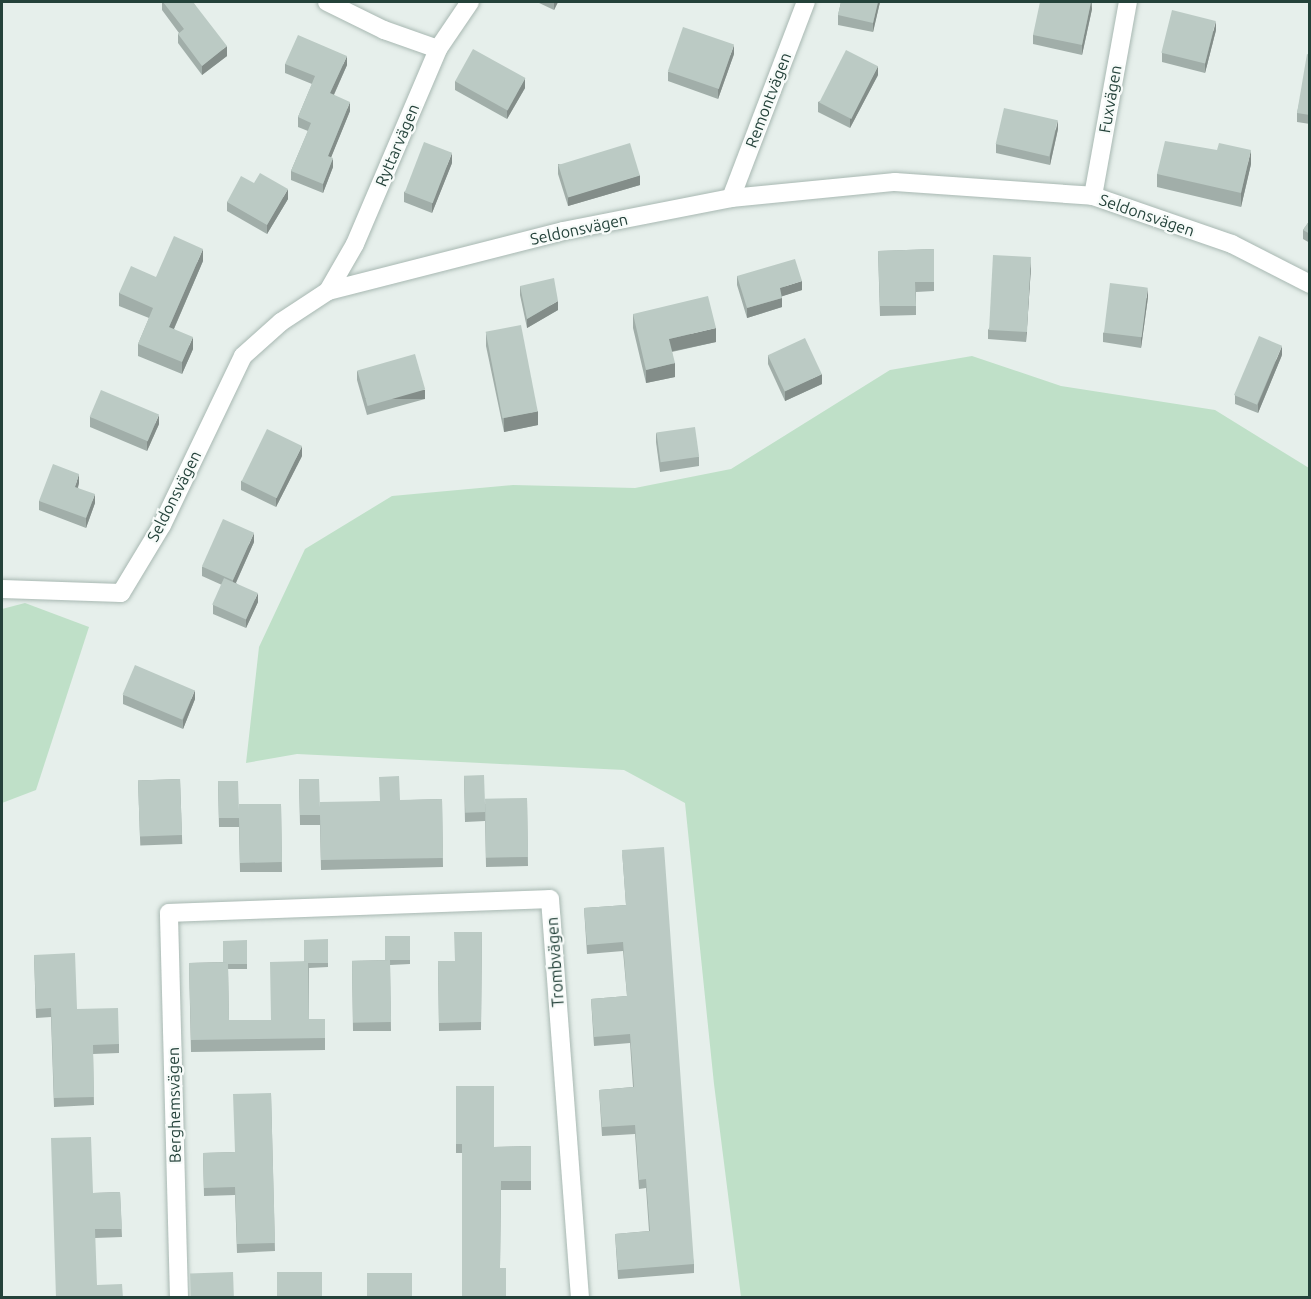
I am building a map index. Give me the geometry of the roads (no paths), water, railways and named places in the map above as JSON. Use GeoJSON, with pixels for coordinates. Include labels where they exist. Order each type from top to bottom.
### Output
{"type":"FeatureCollection","features":[{"type":"Feature","properties":{"kind":"street"},"geometry":{"type":"LineString","coordinates":[[327,2],[384,30],[438,50]]}},
{"type":"Feature","properties":{"kind":"street","name":"Ryttarvägen"},"geometry":{"type":"LineString","coordinates":[[328,291],[355,244],[438,50],[470,2]]}},
{"type":"Feature","properties":{"kind":"street","name":"Remontvägen"},"geometry":{"type":"LineString","coordinates":[[731,198],[806,2]]}},
{"type":"Feature","properties":{"kind":"street","name":"Fuxvägen"},"geometry":{"type":"LineString","coordinates":[[1093,196],[1128,2]]}},
{"type":"Feature","properties":{"kind":"street","name":"Seldonsvägen"},"geometry":{"type":"LineString","coordinates":[[2,589],[121,593],[162,525],[243,356],[280,322],[328,291],[563,231],[731,198],[895,182],[1093,196],[1232,244],[1310,284]]}},
{"type":"Feature","properties":{"kind":"street","name":"Trombvägen"},"geometry":{"type":"LineString","coordinates":[[169,913],[550,899],[580,1298]]}},
{"type":"Feature","properties":{"kind":"street","name":"Berghemsvägen"},"geometry":{"type":"LineString","coordinates":[[169,913],[179,1298]]}}]}
